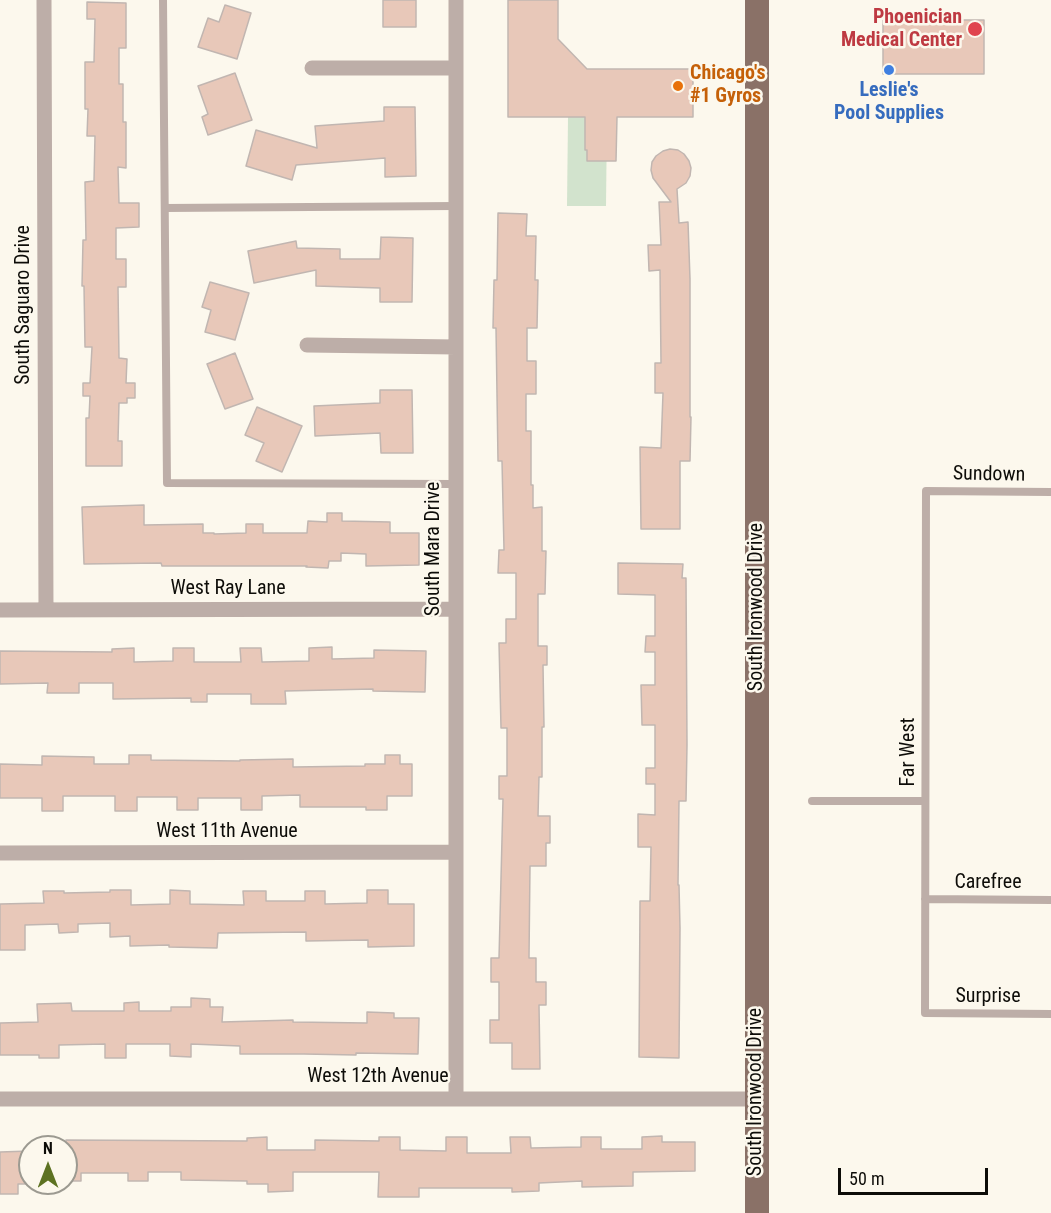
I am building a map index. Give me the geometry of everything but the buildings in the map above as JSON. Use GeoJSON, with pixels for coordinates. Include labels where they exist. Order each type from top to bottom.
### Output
{"type":"FeatureCollection","features":[{"type":"Feature","properties":{"kind":"main road","name":"South Ironwood Drive"},"geometry":{"type":"LineString","coordinates":[[757,0],[757,1213]]}},
{"type":"Feature","properties":{"kind":"street","name":"South Saguaro Drive"},"geometry":{"type":"LineString","coordinates":[[44,0],[46,610]]}},
{"type":"Feature","properties":{"kind":"street","name":"South Mara Drive"},"geometry":{"type":"LineString","coordinates":[[456,0],[456,1098]]}},
{"type":"Feature","properties":{"kind":"street"},"geometry":{"type":"LineString","coordinates":[[312,68],[456,68]]}},
{"type":"Feature","properties":{"kind":"street"},"geometry":{"type":"LineString","coordinates":[[307,345],[456,347]]}},
{"type":"Feature","properties":{"kind":"street","name":"West Ray Lane"},"geometry":{"type":"LineString","coordinates":[[0,610],[455,609]]}},
{"type":"Feature","properties":{"kind":"street","name":"West 11th Avenue"},"geometry":{"type":"LineString","coordinates":[[0,853],[455,852]]}},
{"type":"Feature","properties":{"kind":"street","name":"West 12th Avenue"},"geometry":{"type":"LineString","coordinates":[[0,1099],[756,1099]]}},
{"type":"Feature","properties":{"kind":"lane"},"geometry":{"type":"LineString","coordinates":[[164,0],[167,483],[455,484]]}},
{"type":"Feature","properties":{"kind":"lane"},"geometry":{"type":"LineString","coordinates":[[165,208],[456,206]]}},
{"type":"Feature","properties":{"kind":"lane","name":"Sundown"},"geometry":{"type":"LineString","coordinates":[[926,491],[1051,492]]}},
{"type":"Feature","properties":{"kind":"lane","name":"Far West"},"geometry":{"type":"LineString","coordinates":[[924,1013],[926,491]]}},
{"type":"Feature","properties":{"kind":"lane"},"geometry":{"type":"LineString","coordinates":[[812,801],[925,801]]}},
{"type":"Feature","properties":{"kind":"lane","name":"Carefree"},"geometry":{"type":"LineString","coordinates":[[925,899],[1051,900]]}},
{"type":"Feature","properties":{"kind":"lane","name":"Surprise"},"geometry":{"type":"LineString","coordinates":[[924,1013],[1051,1014]]}},
{"type":"Feature","properties":{"kind":"green space"},"geometry":{"type":"Polygon","coordinates":[[[568,117],[607,117],[606,206],[567,206],[568,117]]]}},
{"type":"Feature","properties":{"kind":"place","name":"Phoenician Medical Center"},"geometry":{"type":"Point","coordinates":[975,29]}},
{"type":"Feature","properties":{"kind":"place","name":"Leslie's Pool Supplies"},"geometry":{"type":"Point","coordinates":[889,70]}},
{"type":"Feature","properties":{"kind":"place","name":"Chicago's #1 Gyros"},"geometry":{"type":"Point","coordinates":[678,86]}}]}
